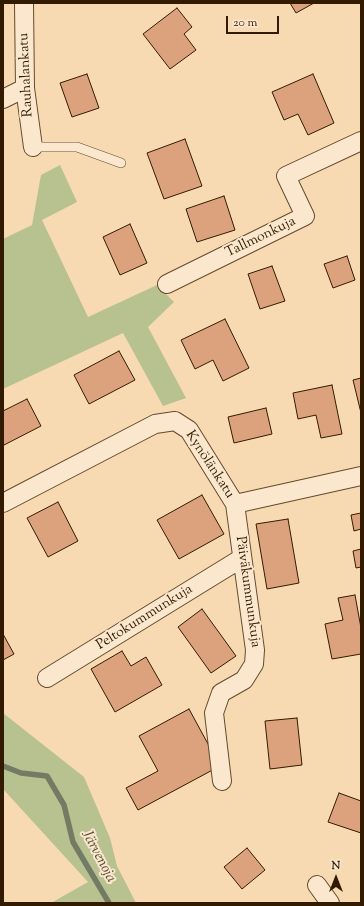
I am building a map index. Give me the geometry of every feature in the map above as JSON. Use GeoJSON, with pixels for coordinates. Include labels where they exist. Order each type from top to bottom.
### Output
{"type":"FeatureCollection","features":[{"type":"Feature","properties":{"kind":"street","name":"Rauhalankatu"},"geometry":{"type":"LineString","coordinates":[[24,3],[25,88],[33,147]]}},
{"type":"Feature","properties":{"kind":"street"},"geometry":{"type":"LineString","coordinates":[[3,98],[25,88]]}},
{"type":"Feature","properties":{"kind":"street","name":"Tallmonkuja"},"geometry":{"type":"LineString","coordinates":[[166,284],[305,216],[286,176],[361,141]]}},
{"type":"Feature","properties":{"kind":"street","name":"Kynölänkatu"},"geometry":{"type":"LineString","coordinates":[[3,503],[155,424],[175,420],[190,430],[235,504],[361,476]]}},
{"type":"Feature","properties":{"kind":"street","name":"Päiväkummunkuja"},"geometry":{"type":"LineString","coordinates":[[222,781],[214,713],[221,693],[244,680],[254,664],[255,650],[235,504]]}},
{"type":"Feature","properties":{"kind":"street","name":"Peltokummunkuja"},"geometry":{"type":"LineString","coordinates":[[47,678],[242,558]]}},
{"type":"Feature","properties":{"kind":"street"},"geometry":{"type":"LineString","coordinates":[[317,885],[330,903]]}},
{"type":"Feature","properties":{"kind":"lane"},"geometry":{"type":"LineString","coordinates":[[33,147],[77,147],[121,164]]}},
{"type":"Feature","properties":{"kind":"green space"},"geometry":{"type":"Polygon","coordinates":[[[60,165],[77,202],[42,220],[88,317],[157,285],[174,302],[148,327],[186,398],[163,406],[123,333],[3,389],[3,239],[32,225],[41,175],[60,165]]]}},
{"type":"Feature","properties":{"kind":"green space"},"geometry":{"type":"Polygon","coordinates":[[[3,713],[84,777],[110,838],[117,866],[136,903],[51,903],[88,882],[3,789],[3,713]]]}},
{"type":"Feature","properties":{"kind":"building"},"geometry":{"type":"Polygon","coordinates":[[[290,3],[314,3],[296,13],[290,3]]]}},
{"type":"Feature","properties":{"kind":"building"},"geometry":{"type":"Polygon","coordinates":[[[177,8],[192,27],[184,34],[196,50],[170,69],[143,34],[177,8]]]}},
{"type":"Feature","properties":{"kind":"building"},"geometry":{"type":"Polygon","coordinates":[[[87,74],[99,108],[72,117],[60,83],[87,74]]]}},
{"type":"Feature","properties":{"kind":"building"},"geometry":{"type":"Polygon","coordinates":[[[313,74],[334,123],[308,135],[298,114],[284,120],[272,92],[313,74]]]}},
{"type":"Feature","properties":{"kind":"building"},"geometry":{"type":"Polygon","coordinates":[[[185,139],[202,186],[164,199],[147,153],[185,139]]]}},
{"type":"Feature","properties":{"kind":"building"},"geometry":{"type":"Polygon","coordinates":[[[224,196],[235,230],[197,242],[186,209],[224,196]]]}},
{"type":"Feature","properties":{"kind":"building"},"geometry":{"type":"Polygon","coordinates":[[[130,224],[147,263],[120,275],[103,237],[130,224]]]}},
{"type":"Feature","properties":{"kind":"building"},"geometry":{"type":"Polygon","coordinates":[[[347,256],[355,280],[333,288],[324,264],[347,256]]]}},
{"type":"Feature","properties":{"kind":"building"},"geometry":{"type":"Polygon","coordinates":[[[272,266],[285,301],[260,309],[248,274],[272,266]]]}},
{"type":"Feature","properties":{"kind":"building"},"geometry":{"type":"Polygon","coordinates":[[[225,319],[249,368],[223,381],[213,360],[195,369],[181,340],[225,319]]]}},
{"type":"Feature","properties":{"kind":"building"},"geometry":{"type":"Polygon","coordinates":[[[119,351],[135,380],[89,404],[74,375],[119,351]]]}},
{"type":"Feature","properties":{"kind":"building"},"geometry":{"type":"Polygon","coordinates":[[[361,378],[361,413],[353,380],[361,378]]]}},
{"type":"Feature","properties":{"kind":"building"},"geometry":{"type":"Polygon","coordinates":[[[332,385],[342,434],[321,438],[316,415],[298,419],[293,393],[332,385]]]}},
{"type":"Feature","properties":{"kind":"building"},"geometry":{"type":"Polygon","coordinates":[[[27,399],[41,426],[4,445],[3,411],[27,399]]]}},
{"type":"Feature","properties":{"kind":"building"},"geometry":{"type":"Polygon","coordinates":[[[266,408],[272,434],[234,443],[228,417],[266,408]]]}},
{"type":"Feature","properties":{"kind":"building"},"geometry":{"type":"Polygon","coordinates":[[[202,495],[224,534],[179,559],[157,520],[202,495]]]}},
{"type":"Feature","properties":{"kind":"building"},"geometry":{"type":"Polygon","coordinates":[[[58,502],[78,541],[48,557],[27,518],[58,502]]]}},
{"type":"Feature","properties":{"kind":"building"},"geometry":{"type":"Polygon","coordinates":[[[361,513],[361,529],[354,531],[351,515],[361,513]]]}},
{"type":"Feature","properties":{"kind":"building"},"geometry":{"type":"Polygon","coordinates":[[[288,519],[299,583],[267,589],[256,524],[288,519]]]}},
{"type":"Feature","properties":{"kind":"building"},"geometry":{"type":"Polygon","coordinates":[[[361,549],[361,567],[356,568],[353,551],[361,549]]]}},
{"type":"Feature","properties":{"kind":"building"},"geometry":{"type":"Polygon","coordinates":[[[355,595],[361,628],[361,654],[332,659],[325,624],[343,620],[338,598],[355,595]]]}},
{"type":"Feature","properties":{"kind":"building"},"geometry":{"type":"Polygon","coordinates":[[[202,609],[236,656],[211,673],[178,627],[202,609]]]}},
{"type":"Feature","properties":{"kind":"building"},"geometry":{"type":"Polygon","coordinates":[[[3,634],[14,654],[3,660],[3,634]]]}},
{"type":"Feature","properties":{"kind":"building"},"geometry":{"type":"Polygon","coordinates":[[[122,651],[131,666],[146,657],[162,685],[115,712],[91,669],[122,651]]]}},
{"type":"Feature","properties":{"kind":"building"},"geometry":{"type":"Polygon","coordinates":[[[189,709],[220,766],[138,810],[126,788],[158,771],[139,736],[189,709]]]}},
{"type":"Feature","properties":{"kind":"building"},"geometry":{"type":"Polygon","coordinates":[[[297,718],[302,765],[270,769],[265,721],[297,718]]]}},
{"type":"Feature","properties":{"kind":"building"},"geometry":{"type":"Polygon","coordinates":[[[339,793],[361,801],[361,833],[328,822],[339,793]]]}},
{"type":"Feature","properties":{"kind":"building"},"geometry":{"type":"Polygon","coordinates":[[[247,848],[265,870],[242,889],[224,867],[247,848]]]}},
{"type":"Feature","properties":{"kind":"waterway","name":"Järvenoja"},"geometry":{"type":"LineString","coordinates":[[3,766],[21,773],[47,776],[64,805],[73,842],[109,903]]}}]}
